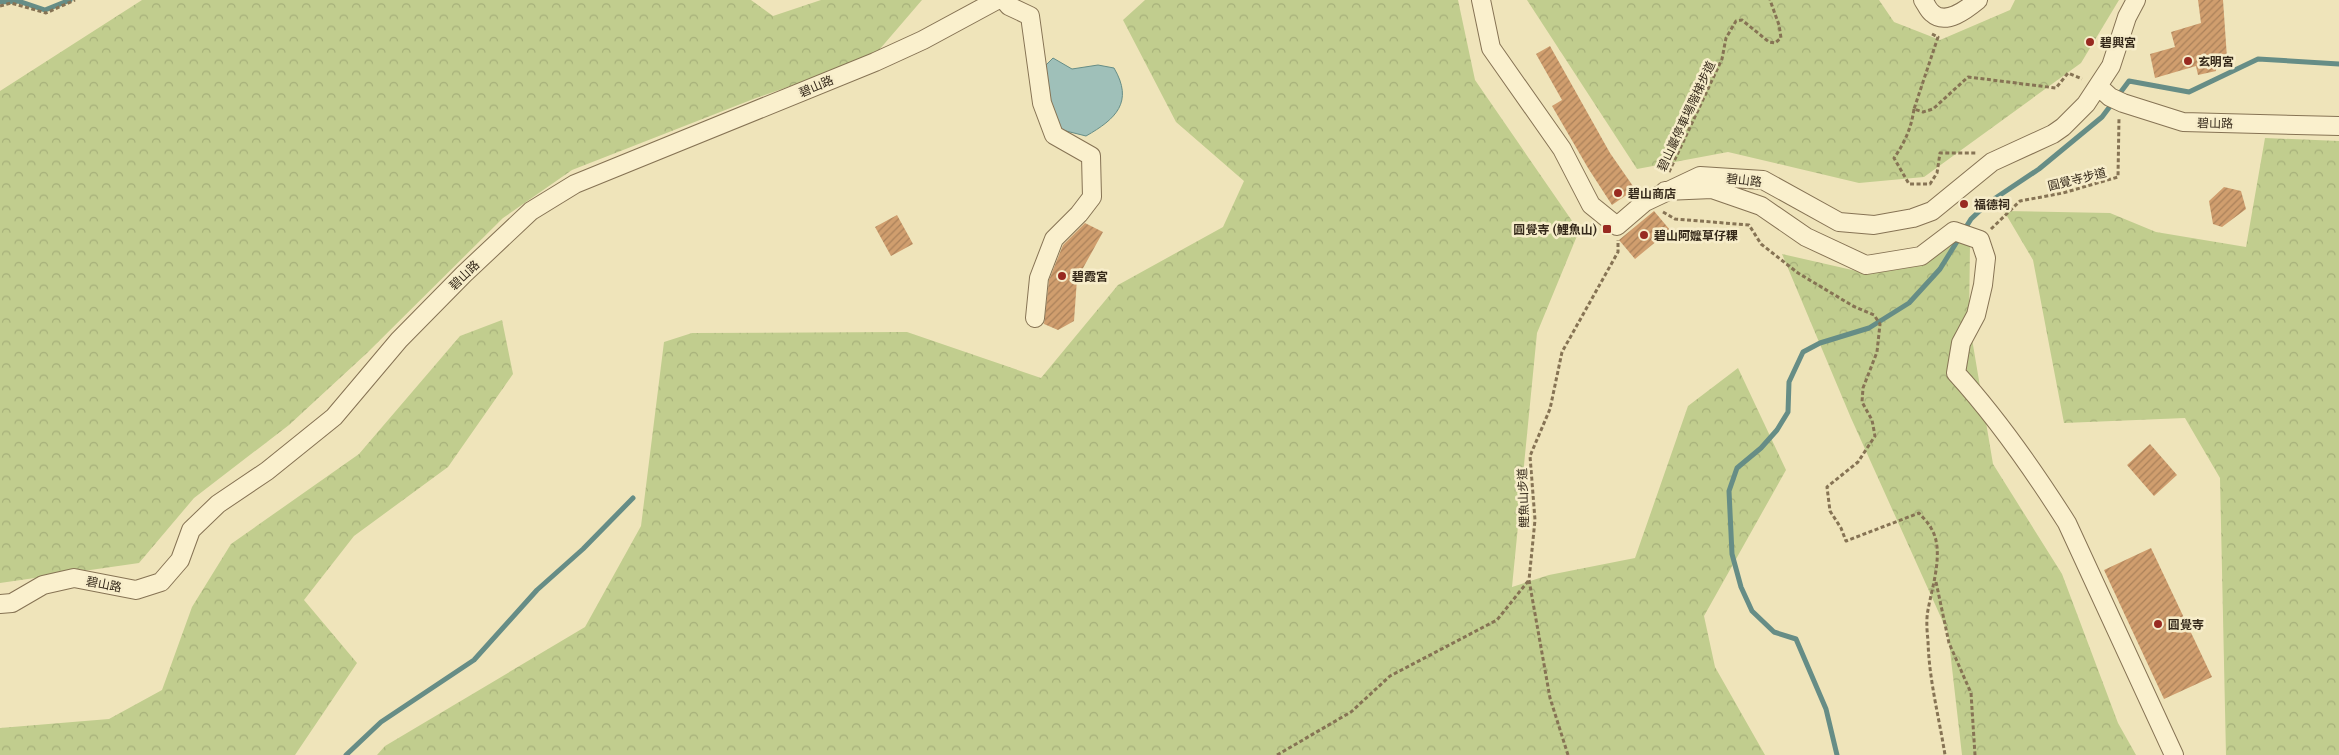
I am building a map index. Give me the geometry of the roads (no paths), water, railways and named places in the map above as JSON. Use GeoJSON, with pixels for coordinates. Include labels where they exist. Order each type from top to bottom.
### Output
{"type":"FeatureCollection","features":[{"type":"Feature","properties":{"kind":"street","name":"碧山路"},"geometry":{"type":"LineString","coordinates":[[0,604],[12,603],[43,585],[74,578],[136,590],[161,582],[180,560],[191,530],[218,504],[267,471],[334,417],[399,340],[464,274],[531,212],[575,184],[875,62],[923,40],[997,0]]}},
{"type":"Feature","properties":{"kind":"street"},"geometry":{"type":"LineString","coordinates":[[1004,0],[1009,6],[1030,16],[1042,103],[1054,135],[1091,156],[1092,197],[1079,214],[1054,239],[1039,278],[1035,318]]}},
{"type":"Feature","properties":{"kind":"street","name":"碧山路"},"geometry":{"type":"LineString","coordinates":[[1481,0],[1491,48],[1562,149],[1591,205],[1617,226],[1656,196],[1700,176],[1763,180],[1839,222],[1874,225],[1912,218],[1932,211],[1992,162],[2053,134],[2063,127],[2099,87],[2111,66],[2127,17],[2136,0]]}},
{"type":"Feature","properties":{"kind":"street"},"geometry":{"type":"LineString","coordinates":[[1927,7],[1939,18],[1949,18],[1964,11],[1978,0]]}},
{"type":"Feature","properties":{"kind":"street","name":"碧山路"},"geometry":{"type":"LineString","coordinates":[[2099,87],[2110,97],[2123,103],[2183,122],[2339,126]]}},
{"type":"Feature","properties":{"kind":"street"},"geometry":{"type":"LineString","coordinates":[[1656,196],[1712,189],[1761,206],[1806,237],[1866,265],[1922,256],[1968,236],[1986,258],[1983,285],[1976,315],[1961,343],[1956,373],[1990,413],[2046,490],[2067,523],[2174,755]]}},
{"type":"Feature","properties":{"kind":"water"},"geometry":{"type":"Polygon","coordinates":[[[1053,58],[1072,69],[1098,65],[1114,68],[1120,80],[1122,100],[1119,108],[1106,123],[1086,136],[1062,130],[1046,112],[1038,73],[1053,58]]]}},
{"type":"Feature","properties":{"kind":"waterway"},"geometry":{"type":"LineString","coordinates":[[0,2],[18,1],[45,10],[70,0]]}},
{"type":"Feature","properties":{"kind":"waterway"},"geometry":{"type":"LineString","coordinates":[[1837,755],[1826,709],[1796,639],[1774,632],[1752,611],[1741,587],[1732,554],[1729,491],[1737,468],[1761,448],[1777,430],[1788,412],[1789,382],[1803,352],[1820,343],[1869,328],[1909,303],[1940,269],[1971,219],[1988,203],[2039,169],[2102,117],[2129,81],[2189,92],[2258,59],[2339,64]]}},
{"type":"Feature","properties":{"kind":"waterway"},"geometry":{"type":"LineString","coordinates":[[346,755],[381,722],[474,660],[537,590],[583,549],[633,498]]}},
{"type":"Feature","properties":{"kind":"place","name":"碧興宮"},"geometry":{"type":"Point","coordinates":[2090,42]}},
{"type":"Feature","properties":{"kind":"place","name":"玄明宮"},"geometry":{"type":"Point","coordinates":[2188,61]}},
{"type":"Feature","properties":{"kind":"place","name":"碧山商店"},"geometry":{"type":"Point","coordinates":[1618,193]}},
{"type":"Feature","properties":{"kind":"place","name":"福德祠"},"geometry":{"type":"Point","coordinates":[1964,204]}},
{"type":"Feature","properties":{"kind":"place","name":"圓覺寺 (鯉魚山)"},"geometry":{"type":"Point","coordinates":[1607,229]}},
{"type":"Feature","properties":{"kind":"place","name":"碧山阿嬤草仔粿"},"geometry":{"type":"Point","coordinates":[1644,235]}},
{"type":"Feature","properties":{"kind":"place","name":"碧霞宮"},"geometry":{"type":"Point","coordinates":[1062,276]}},
{"type":"Feature","properties":{"kind":"place","name":"圓覺寺"},"geometry":{"type":"Point","coordinates":[2158,624]}}]}
